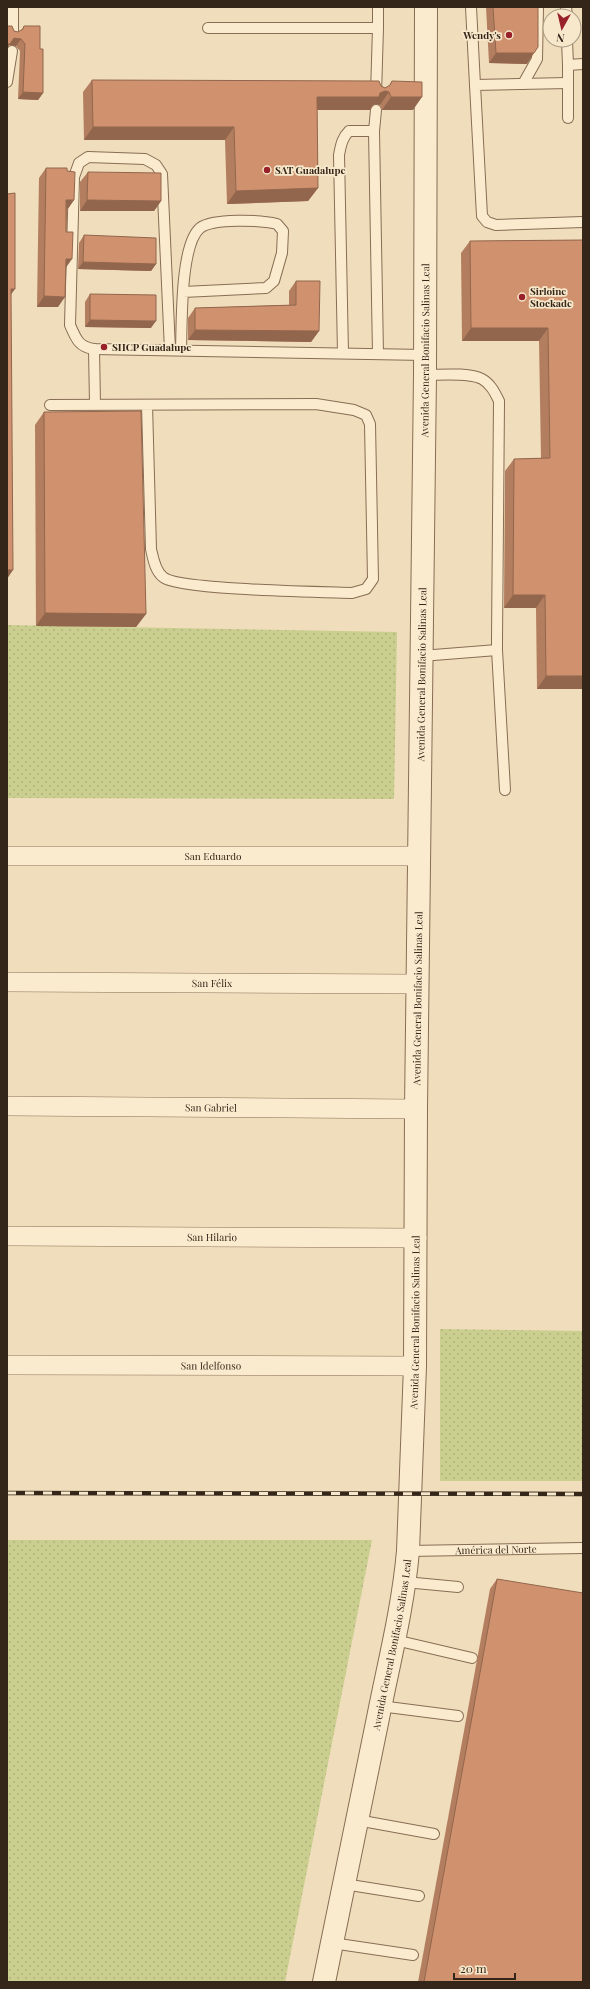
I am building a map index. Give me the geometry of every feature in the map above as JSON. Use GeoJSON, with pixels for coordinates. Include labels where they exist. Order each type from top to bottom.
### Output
{"type":"FeatureCollection","features":[{"type":"Feature","properties":{"kind":"street","name":"Avenida General Bonifacio Salinas Leal"},"geometry":{"type":"LineString","coordinates":[[324,1982],[380,1706],[395,1640],[405,1582],[408,1552],[416,1366],[416,1109],[425,365],[426,7]]}},
{"type":"Feature","properties":{"kind":"street","name":"San Eduardo"},"geometry":{"type":"LineString","coordinates":[[7,856],[419,856]]}},
{"type":"Feature","properties":{"kind":"street","name":"San Félix"},"geometry":{"type":"LineString","coordinates":[[7,982],[417,984]]}},
{"type":"Feature","properties":{"kind":"street","name":"San Gabriel"},"geometry":{"type":"LineString","coordinates":[[7,1106],[416,1109]]}},
{"type":"Feature","properties":{"kind":"street","name":"San Hilario"},"geometry":{"type":"LineString","coordinates":[[7,1236],[417,1238]]}},
{"type":"Feature","properties":{"kind":"street","name":"San Idelfonso"},"geometry":{"type":"LineString","coordinates":[[7,1364],[416,1366]]}},
{"type":"Feature","properties":{"kind":"lane"},"geometry":{"type":"LineString","coordinates":[[13,7],[13,33]]}},
{"type":"Feature","properties":{"kind":"lane"},"geometry":{"type":"LineString","coordinates":[[376,94],[378,7]]}},
{"type":"Feature","properties":{"kind":"lane"},"geometry":{"type":"LineString","coordinates":[[471,7],[482,216],[486,222],[496,225],[583,222]]}},
{"type":"Feature","properties":{"kind":"lane"},"geometry":{"type":"LineString","coordinates":[[523,84],[537,59],[538,7]]}},
{"type":"Feature","properties":{"kind":"lane"},"geometry":{"type":"LineString","coordinates":[[208,28],[378,28]]}},
{"type":"Feature","properties":{"kind":"lane"},"geometry":{"type":"LineString","coordinates":[[568,48],[568,118]]}},
{"type":"Feature","properties":{"kind":"lane"},"geometry":{"type":"LineString","coordinates":[[7,82],[12,51]]}},
{"type":"Feature","properties":{"kind":"lane"},"geometry":{"type":"LineString","coordinates":[[568,65],[583,64]]}},
{"type":"Feature","properties":{"kind":"lane"},"geometry":{"type":"LineString","coordinates":[[475,85],[568,83]]}},
{"type":"Feature","properties":{"kind":"lane"},"geometry":{"type":"LineString","coordinates":[[376,110],[374,131],[378,354]]}},
{"type":"Feature","properties":{"kind":"lane"},"geometry":{"type":"LineString","coordinates":[[343,353],[339,155],[342,141],[349,131],[374,131]]}},
{"type":"Feature","properties":{"kind":"lane"},"geometry":{"type":"LineString","coordinates":[[170,350],[162,174],[156,165],[145,159],[88,157],[80,163],[74,177],[70,325],[79,342],[85,348],[94,349],[378,354],[472,376],[482,379],[492,387],[499,401],[497,650],[505,790]]}},
{"type":"Feature","properties":{"kind":"lane"},"geometry":{"type":"LineString","coordinates":[[181,350],[183,292],[192,237],[200,228],[212,223],[264,221],[277,224],[283,231],[282,253],[277,274],[274,281],[266,288],[183,292]]}},
{"type":"Feature","properties":{"kind":"lane"},"geometry":{"type":"LineString","coordinates":[[94,349],[95,404]]}},
{"type":"Feature","properties":{"kind":"lane"},"geometry":{"type":"LineString","coordinates":[[50,405],[316,404],[354,410],[366,415],[370,424],[373,579],[366,589],[352,593],[227,588],[172,582],[162,577],[156,566],[151,549],[147,405]]}},
{"type":"Feature","properties":{"kind":"lane"},"geometry":{"type":"LineString","coordinates":[[421,656],[497,650]]}},
{"type":"Feature","properties":{"kind":"lane","name":"América del Norte"},"geometry":{"type":"LineString","coordinates":[[408,1552],[583,1548]]}},
{"type":"Feature","properties":{"kind":"lane"},"geometry":{"type":"LineString","coordinates":[[405,1582],[458,1586]]}},
{"type":"Feature","properties":{"kind":"lane"},"geometry":{"type":"LineString","coordinates":[[395,1640],[472,1658]]}},
{"type":"Feature","properties":{"kind":"lane"},"geometry":{"type":"LineString","coordinates":[[380,1706],[458,1716]]}},
{"type":"Feature","properties":{"kind":"lane"},"geometry":{"type":"LineString","coordinates":[[357,1820],[434,1834]]}},
{"type":"Feature","properties":{"kind":"lane"},"geometry":{"type":"LineString","coordinates":[[344,1884],[419,1896]]}},
{"type":"Feature","properties":{"kind":"lane"},"geometry":{"type":"LineString","coordinates":[[332,1943],[413,1955]]}},
{"type":"Feature","properties":{"kind":"green space"},"geometry":{"type":"Polygon","coordinates":[[[7,625],[397,632],[394,799],[7,798],[7,625]]]}},
{"type":"Feature","properties":{"kind":"green space"},"geometry":{"type":"Polygon","coordinates":[[[440,1329],[583,1331],[583,1481],[440,1481],[440,1329]]]}},
{"type":"Feature","properties":{"kind":"green space"},"geometry":{"type":"Polygon","coordinates":[[[7,1540],[372,1540],[285,1982],[7,1982],[7,1540]]]}},
{"type":"Feature","properties":{"kind":"building","name":"Wendy's"},"geometry":{"type":"Polygon","coordinates":[[[493,7],[538,7],[538,47],[534,53],[496,53],[493,7]]]}},
{"type":"Feature","properties":{"kind":"building"},"geometry":{"type":"Polygon","coordinates":[[[7,26],[12,26],[14,31],[18,32],[23,29],[24,26],[40,26],[40,49],[43,49],[43,93],[23,92],[25,44],[21,39],[14,38],[10,44],[7,44],[7,26]]]}},
{"type":"Feature","properties":{"kind":"building","name":"SAT Guadalupe"},"geometry":{"type":"Polygon","coordinates":[[[92,80],[379,81],[381,86],[385,88],[390,85],[392,81],[422,82],[422,97],[391,97],[389,92],[385,91],[380,93],[379,97],[317,97],[318,188],[236,191],[234,127],[93,127],[92,80]]]}},
{"type":"Feature","properties":{"kind":"building"},"geometry":{"type":"Polygon","coordinates":[[[46,168],[67,168],[67,171],[75,172],[74,200],[66,200],[66,232],[73,232],[72,259],[66,259],[65,297],[44,296],[46,168]]]}},
{"type":"Feature","properties":{"kind":"building"},"geometry":{"type":"Polygon","coordinates":[[[88,172],[161,173],[161,201],[87,200],[88,172]]]}},
{"type":"Feature","properties":{"kind":"building"},"geometry":{"type":"Polygon","coordinates":[[[15,193],[15,289],[11,289],[13,570],[7,570],[7,194],[15,193]]]}},
{"type":"Feature","properties":{"kind":"building"},"geometry":{"type":"Polygon","coordinates":[[[84,235],[156,238],[156,264],[83,262],[84,235]]]}},
{"type":"Feature","properties":{"kind":"building"},"geometry":{"type":"Polygon","coordinates":[[[583,240],[583,676],[546,676],[545,595],[513,595],[514,459],[550,458],[548,328],[471,328],[470,241],[583,240]]]}},
{"type":"Feature","properties":{"kind":"building"},"geometry":{"type":"Polygon","coordinates":[[[296,281],[320,281],[319,331],[195,330],[195,308],[296,305],[296,281]]]}},
{"type":"Feature","properties":{"kind":"building"},"geometry":{"type":"Polygon","coordinates":[[[90,294],[156,295],[156,321],[90,320],[90,294]]]}},
{"type":"Feature","properties":{"kind":"building"},"geometry":{"type":"Polygon","coordinates":[[[141,411],[146,614],[45,613],[44,412],[141,411]]]}},
{"type":"Feature","properties":{"kind":"building"},"geometry":{"type":"Polygon","coordinates":[[[497,1579],[583,1593],[583,1982],[424,1982],[497,1579]]]}},
{"type":"Feature","properties":{"kind":"railway"},"geometry":{"type":"LineString","coordinates":[[7,1493],[583,1494]]}},
{"type":"Feature","properties":{"kind":"place","name":"Wendy's"},"geometry":{"type":"Point","coordinates":[509,35]}},
{"type":"Feature","properties":{"kind":"place","name":"SAT Guadalupe"},"geometry":{"type":"Point","coordinates":[267,170]}},
{"type":"Feature","properties":{"kind":"place","name":"Sirloine Stockade"},"geometry":{"type":"Point","coordinates":[522,297]}},
{"type":"Feature","properties":{"kind":"place","name":"SHCP Guadalupe"},"geometry":{"type":"Point","coordinates":[104,347]}}]}
